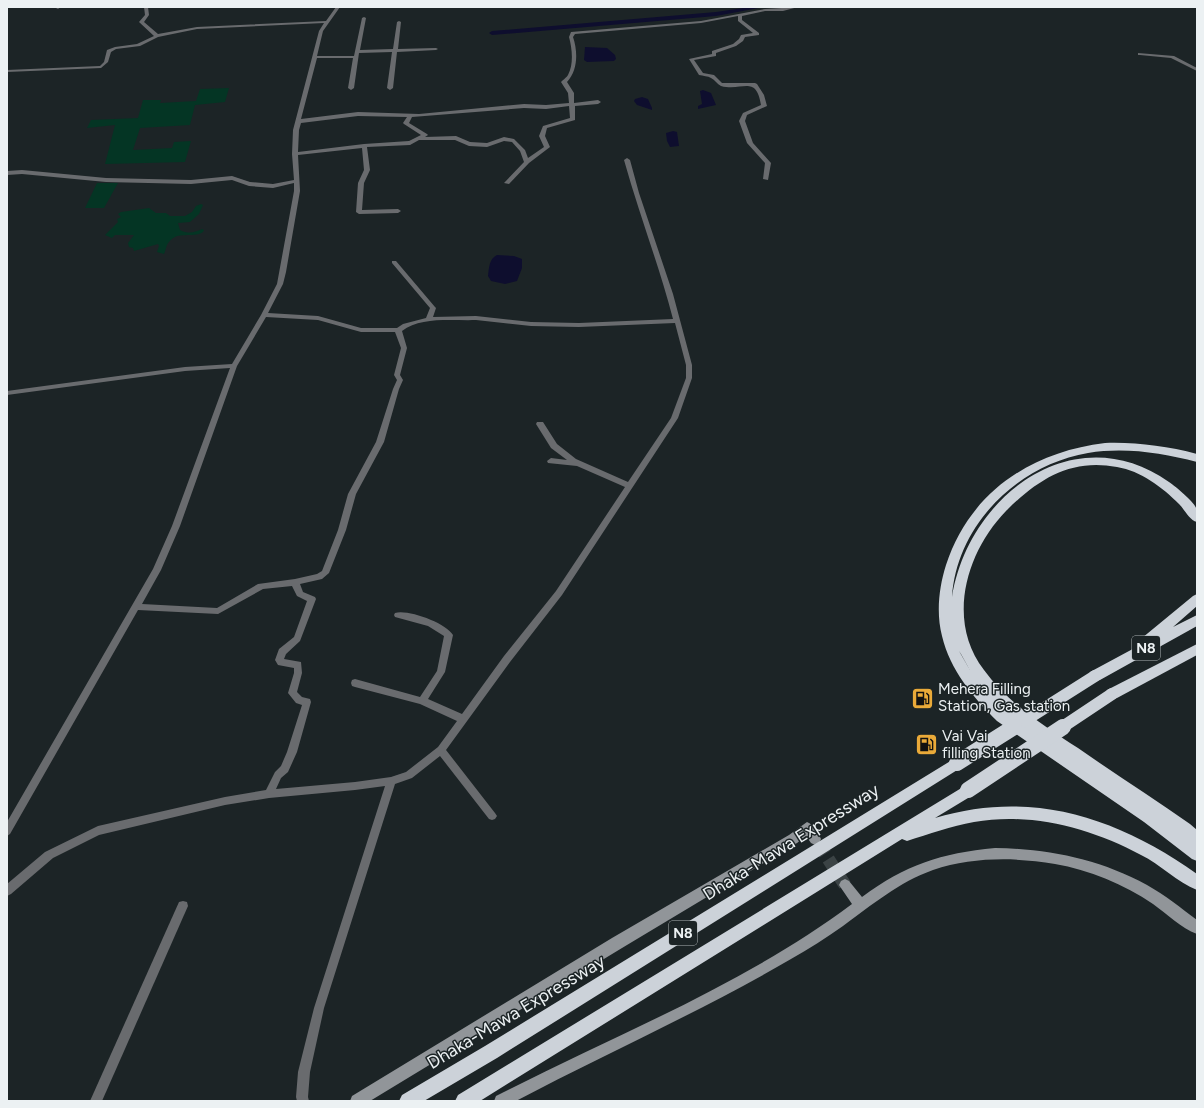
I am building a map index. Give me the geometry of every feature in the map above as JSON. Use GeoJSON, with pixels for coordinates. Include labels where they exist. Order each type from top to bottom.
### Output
{"type":"FeatureCollection","features":[{"type":"Feature","properties":{"kind":"highway"},"geometry":{"type":"LineString","coordinates":[[1197,458],[1175,452],[1139,447],[1105,447],[1074,452],[1044,463],[1015,479],[987,502],[969,527],[948,574],[945,598],[946,626],[954,654],[967,678],[991,707],[1002,717],[1150,817],[1197,854]]}},
{"type":"Feature","properties":{"kind":"highway"},"geometry":{"type":"LineString","coordinates":[[1197,518],[1170,488],[1154,476],[1139,470],[1116,462],[1099,460],[1085,461],[1057,468],[1038,478],[1001,508],[985,528],[967,558],[961,574],[957,593],[958,627],[965,650],[978,673],[999,697],[1039,729],[1185,829],[1197,840]]}},
{"type":"Feature","properties":{"kind":"highway"},"geometry":{"type":"LineString","coordinates":[[1137,652],[1152,636],[1197,599]]}},
{"type":"Feature","properties":{"kind":"highway","name":"Dhaka-Mawa Expressway"},"geometry":{"type":"LineString","coordinates":[[408,1101],[491,1052],[1095,676],[1197,620]]}},
{"type":"Feature","properties":{"kind":"highway","name":"N8"},"geometry":{"type":"LineString","coordinates":[[464,1101],[890,839],[968,790],[1112,694],[1197,649]]}},
{"type":"Feature","properties":{"kind":"highway"},"geometry":{"type":"LineString","coordinates":[[890,839],[946,821],[988,814],[1038,813],[1085,823],[1144,848],[1197,883]]}},
{"type":"Feature","properties":{"kind":"main road"},"geometry":{"type":"LineString","coordinates":[[357,1101],[617,943],[793,839],[807,828],[815,839]]}},
{"type":"Feature","properties":{"kind":"main road"},"geometry":{"type":"LineString","coordinates":[[501,1101],[586,1057],[670,1018],[727,988],[817,937],[860,905],[906,876],[935,864],[971,855],[1003,852],[1035,854],[1077,864],[1115,876],[1166,904],[1197,928]]}},
{"type":"Feature","properties":{"kind":"main road"},"geometry":{"type":"LineString","coordinates":[[845,885],[860,905]]}},
{"type":"Feature","properties":{"kind":"street"},"geometry":{"type":"LineString","coordinates":[[146,7],[147,15],[141,22],[157,36]]}},
{"type":"Feature","properties":{"kind":"street"},"geometry":{"type":"LineString","coordinates":[[7,830],[157,570],[176,526],[224,388],[234,366],[264,315],[280,284],[297,191],[295,154],[296,135],[321,31],[338,7]]}},
{"type":"Feature","properties":{"kind":"street"},"geometry":{"type":"LineString","coordinates":[[506,183],[527,162],[547,147],[542,136],[545,127],[573,119],[571,93],[564,82],[570,76],[573,66],[573,33],[701,22],[796,7]]}},
{"type":"Feature","properties":{"kind":"street"},"geometry":{"type":"LineString","coordinates":[[740,15],[740,20],[757,34],[743,36],[738,44],[718,50],[714,52],[714,55],[691,59],[701,74],[711,75],[724,86],[750,84],[755,85],[759,90],[764,100],[764,106],[745,114],[742,121],[750,143],[768,163],[766,179]]}},
{"type":"Feature","properties":{"kind":"street"},"geometry":{"type":"LineString","coordinates":[[351,88],[356,54],[364,18]]}},
{"type":"Feature","properties":{"kind":"street"},"geometry":{"type":"LineString","coordinates":[[7,71],[101,67],[106,62],[109,51],[115,48],[138,46],[157,36],[198,28],[327,22]]}},
{"type":"Feature","properties":{"kind":"street"},"geometry":{"type":"LineString","coordinates":[[390,88],[399,22]]}},
{"type":"Feature","properties":{"kind":"street"},"geometry":{"type":"LineString","coordinates":[[314,58],[436,49]]}},
{"type":"Feature","properties":{"kind":"street"},"geometry":{"type":"LineString","coordinates":[[1140,54],[1172,57],[1197,70]]}},
{"type":"Feature","properties":{"kind":"street"},"geometry":{"type":"LineString","coordinates":[[300,121],[358,114],[410,116],[524,106],[572,106],[598,102]]}},
{"type":"Feature","properties":{"kind":"street"},"geometry":{"type":"LineString","coordinates":[[295,154],[364,146],[410,143],[425,135],[406,123],[410,116]]}},
{"type":"Feature","properties":{"kind":"street"},"geometry":{"type":"LineString","coordinates":[[420,139],[456,138],[469,144],[487,145],[504,139],[514,141],[523,151],[527,162]]}},
{"type":"Feature","properties":{"kind":"street"},"geometry":{"type":"LineString","coordinates":[[364,146],[366,170],[361,183],[359,212],[398,212]]}},
{"type":"Feature","properties":{"kind":"street"},"geometry":{"type":"LineString","coordinates":[[7,891],[49,855],[98,831],[225,801],[269,794],[355,786],[391,780],[410,775],[441,750],[559,593],[674,418],[689,378],[689,365],[677,321],[627,160]]}},
{"type":"Feature","properties":{"kind":"street"},"geometry":{"type":"LineString","coordinates":[[7,173],[22,172],[106,180],[191,182],[232,178],[249,184],[273,186],[297,181]]}},
{"type":"Feature","properties":{"kind":"street"},"geometry":{"type":"LineString","coordinates":[[394,262],[433,308],[429,319]]}},
{"type":"Feature","properties":{"kind":"street"},"geometry":{"type":"LineString","coordinates":[[264,315],[318,318],[361,330],[398,330],[405,325],[429,319],[476,318],[531,324],[579,325],[677,321]]}},
{"type":"Feature","properties":{"kind":"street"},"geometry":{"type":"LineString","coordinates":[[136,607],[218,612],[261,586],[295,582],[325,573],[342,530],[352,494],[380,442],[400,380],[397,375],[404,348],[398,330]]}},
{"type":"Feature","properties":{"kind":"street"},"geometry":{"type":"LineString","coordinates":[[7,393],[185,369],[234,366]]}},
{"type":"Feature","properties":{"kind":"street"},"geometry":{"type":"LineString","coordinates":[[540,424],[554,446],[573,461],[629,486]]}},
{"type":"Feature","properties":{"kind":"street"},"geometry":{"type":"LineString","coordinates":[[551,461],[580,464]]}},
{"type":"Feature","properties":{"kind":"street"},"geometry":{"type":"LineString","coordinates":[[269,794],[278,775],[285,769],[292,752],[307,702],[299,700],[292,693],[298,673],[298,665],[281,662],[279,660],[282,652],[297,639],[312,599],[300,594],[295,582]]}},
{"type":"Feature","properties":{"kind":"street"},"geometry":{"type":"LineString","coordinates":[[398,614],[422,619],[442,627],[449,634],[442,672],[422,701]]}},
{"type":"Feature","properties":{"kind":"street"},"geometry":{"type":"LineString","coordinates":[[355,683],[422,701],[463,719]]}},
{"type":"Feature","properties":{"kind":"street"},"geometry":{"type":"LineString","coordinates":[[441,750],[492,816]]}},
{"type":"Feature","properties":{"kind":"street"},"geometry":{"type":"LineString","coordinates":[[303,1101],[304,1072],[319,1008],[391,780]]}},
{"type":"Feature","properties":{"kind":"street"},"geometry":{"type":"LineString","coordinates":[[96,1101],[183,906]]}},
{"type":"Feature","properties":{"kind":"green space"},"geometry":{"type":"Polygon","coordinates":[[[229,88],[225,102],[195,105],[190,125],[140,128],[133,150],[172,148],[174,142],[191,141],[185,162],[105,164],[115,125],[87,128],[91,120],[138,118],[143,100],[161,100],[160,103],[196,101],[200,89],[229,88]]]}},
{"type":"Feature","properties":{"kind":"green space"},"geometry":{"type":"Polygon","coordinates":[[[97,183],[118,183],[104,208],[85,208],[97,183]]]}},
{"type":"Feature","properties":{"kind":"green space"},"geometry":{"type":"Polygon","coordinates":[[[201,204],[203,205],[199,214],[190,222],[178,223],[180,230],[191,232],[202,229],[204,230],[203,232],[194,235],[181,235],[173,238],[167,245],[164,254],[157,252],[159,246],[158,244],[134,251],[133,248],[129,247],[128,243],[134,235],[115,235],[112,238],[105,235],[118,222],[117,219],[121,217],[118,214],[121,212],[149,208],[156,213],[166,213],[170,216],[185,216],[192,212],[196,206],[201,204]]]}},
{"type":"Feature","properties":{"kind":"shaded area"},"geometry":{"type":"Polygon","coordinates":[[[585,47],[607,48],[615,55],[616,59],[614,61],[587,62],[584,60],[585,47]]]}},
{"type":"Feature","properties":{"kind":"shaded area"},"geometry":{"type":"Polygon","coordinates":[[[703,90],[711,93],[716,105],[698,109],[698,106],[702,104],[700,91],[703,90]]]}},
{"type":"Feature","properties":{"kind":"shaded area"},"geometry":{"type":"Polygon","coordinates":[[[642,97],[648,99],[652,110],[637,105],[634,101],[635,99],[642,97]]]}},
{"type":"Feature","properties":{"kind":"shaded area"},"geometry":{"type":"Polygon","coordinates":[[[673,131],[677,132],[679,146],[670,147],[667,141],[666,133],[673,131]]]}},
{"type":"Feature","properties":{"kind":"shaded area"},"geometry":{"type":"Polygon","coordinates":[[[497,255],[514,256],[522,259],[522,268],[517,281],[505,284],[491,281],[488,276],[489,267],[492,259],[497,255]]]}},
{"type":"Feature","properties":{"kind":"waterway"},"geometry":{"type":"LineString","coordinates":[[492,33],[716,14],[761,7]]}},
{"type":"Feature","properties":{"kind":"tunnel"},"geometry":{"type":"LineString","coordinates":[[818,843],[845,885]]}},
{"type":"Feature","properties":{"kind":"place","name":"Mehera Filling Station, Gas station"},"geometry":{"type":"Point","coordinates":[923,698]}},
{"type":"Feature","properties":{"kind":"place","name":"Vai Vai filling Station"},"geometry":{"type":"Point","coordinates":[927,745]}}]}
